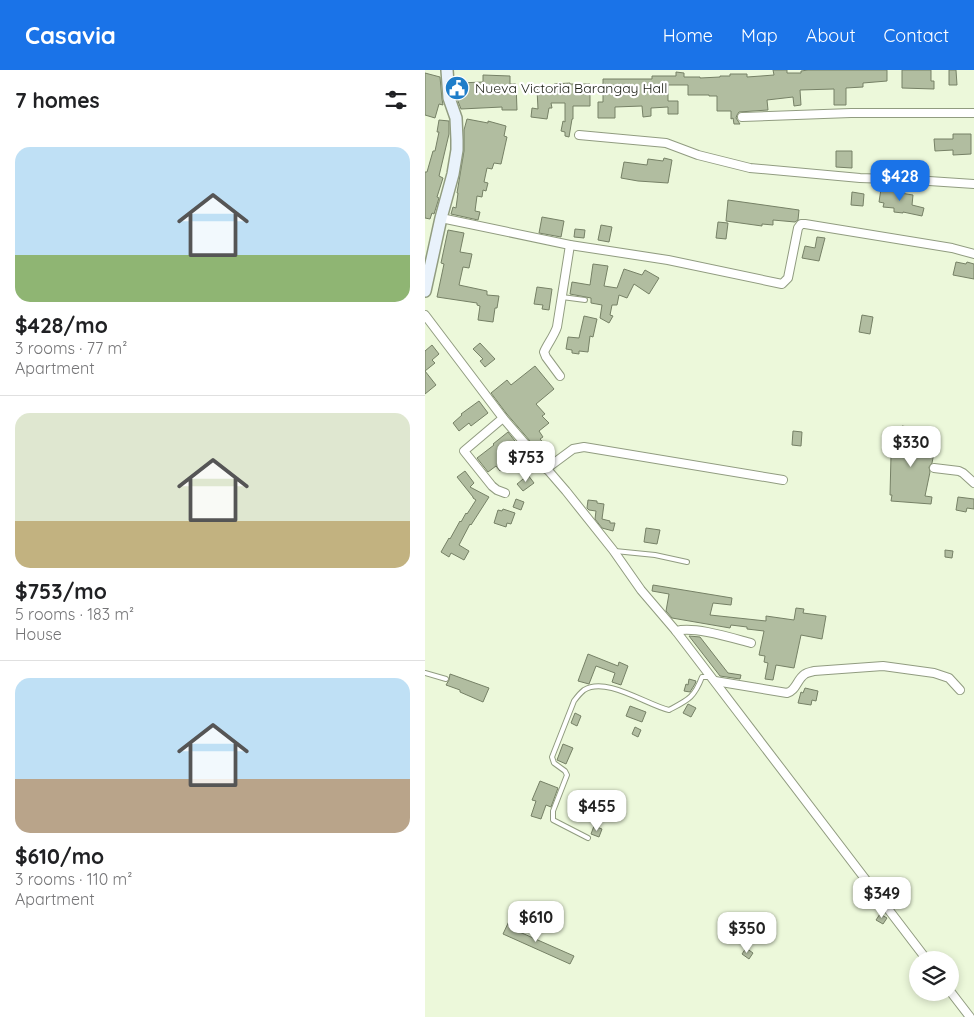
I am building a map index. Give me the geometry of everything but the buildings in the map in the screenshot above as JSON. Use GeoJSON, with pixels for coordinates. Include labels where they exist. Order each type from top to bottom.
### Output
{"type":"FeatureCollection","features":[{"type":"Feature","properties":{"kind":"street"},"geometry":{"type":"LineString","coordinates":[[425,291],[453,174],[457,140],[456,118],[449,98],[447,70]]}},
{"type":"Feature","properties":{"kind":"street"},"geometry":{"type":"LineString","coordinates":[[742,117],[851,113],[974,113]]}},
{"type":"Feature","properties":{"kind":"street"},"geometry":{"type":"LineString","coordinates":[[579,135],[666,144],[698,155],[750,168],[860,178],[974,184]]}},
{"type":"Feature","properties":{"kind":"street"},"geometry":{"type":"LineString","coordinates":[[441,218],[571,245],[668,260],[782,284],[788,278],[798,228],[801,224],[952,248],[974,254]]}},
{"type":"Feature","properties":{"kind":"street"},"geometry":{"type":"LineString","coordinates":[[560,376],[544,352],[557,327],[571,245]]}},
{"type":"Feature","properties":{"kind":"street"},"geometry":{"type":"LineString","coordinates":[[425,315],[503,418],[566,491],[613,550],[641,590],[714,679],[920,951]]}},
{"type":"Feature","properties":{"kind":"street"},"geometry":{"type":"LineString","coordinates":[[503,418],[464,451],[488,482],[497,490],[505,493]]}},
{"type":"Feature","properties":{"kind":"street"},"geometry":{"type":"LineString","coordinates":[[546,469],[573,449],[584,447],[783,480]]}},
{"type":"Feature","properties":{"kind":"street"},"geometry":{"type":"LineString","coordinates":[[934,468],[959,471],[974,483]]}},
{"type":"Feature","properties":{"kind":"street"},"geometry":{"type":"LineString","coordinates":[[676,631],[698,631],[751,643]]}},
{"type":"Feature","properties":{"kind":"street"},"geometry":{"type":"LineString","coordinates":[[714,679],[790,693],[805,674],[814,671],[883,666],[934,673],[949,678],[960,690]]}},
{"type":"Feature","properties":{"kind":"street"},"geometry":{"type":"LineString","coordinates":[[957,1001],[969,1017]]}},
{"type":"Feature","properties":{"kind":"lane"},"geometry":{"type":"LineString","coordinates":[[562,297],[585,300]]}},
{"type":"Feature","properties":{"kind":"lane"},"geometry":{"type":"LineString","coordinates":[[613,550],[655,554],[687,562]]}},
{"type":"Feature","properties":{"kind":"lane"},"geometry":{"type":"LineString","coordinates":[[425,673],[446,679]]}},
{"type":"Feature","properties":{"kind":"lane"},"geometry":{"type":"LineString","coordinates":[[588,838],[553,820],[552,816],[567,775],[565,771],[554,763],[552,757],[574,701],[580,693],[586,688],[609,686],[659,708],[669,710],[691,698],[698,688],[702,677],[714,679]]}},
{"type":"Feature","properties":{"kind":"place","name":"Nueva Victoria Barangay Hall"},"geometry":{"type":"Point","coordinates":[457,88]}}]}
